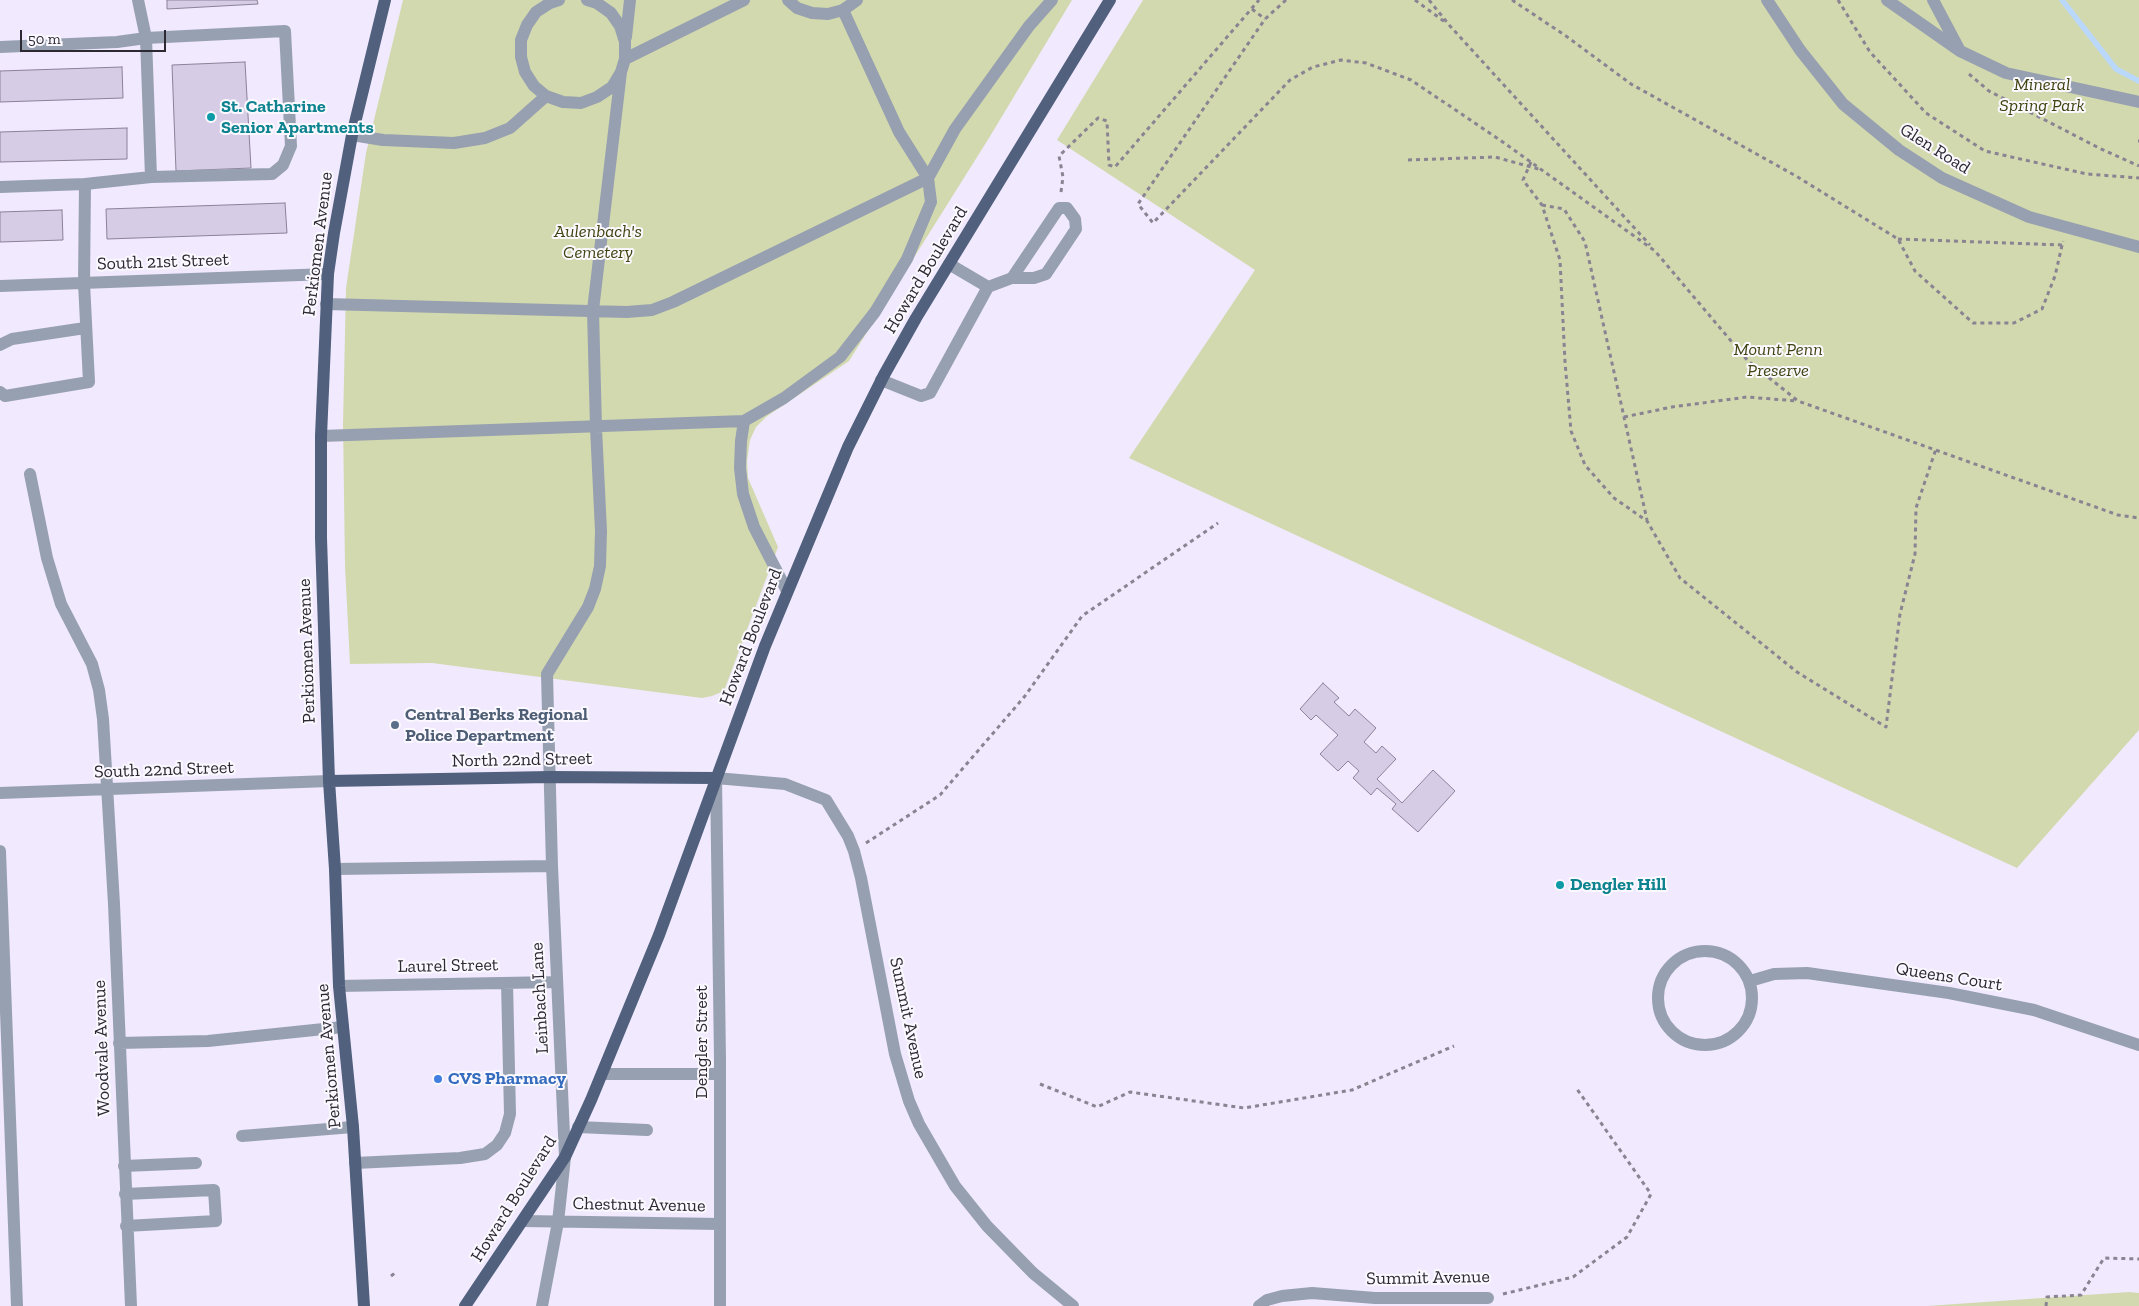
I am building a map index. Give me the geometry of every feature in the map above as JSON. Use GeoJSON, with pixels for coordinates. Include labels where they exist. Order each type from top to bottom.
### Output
{"type":"FeatureCollection","features":[{"type":"Feature","properties":{"kind":"main road","name":"Perkiomen Avenue"},"geometry":{"type":"LineString","coordinates":[[364,1306],[353,1127],[340,986],[329,781],[321,538],[321,436],[328,274],[339,198],[384,0]]}},
{"type":"Feature","properties":{"kind":"main road","name":"Howard Boulevard"},"geometry":{"type":"LineString","coordinates":[[465,1306],[565,1157],[602,1074],[659,935],[787,591],[848,447],[881,380],[949,264],[1110,0]]}},
{"type":"Feature","properties":{"kind":"main road","name":"North 22nd Street"},"geometry":{"type":"LineString","coordinates":[[329,781],[550,777],[716,778]]}},
{"type":"Feature","properties":{"kind":"street"},"geometry":{"type":"LineString","coordinates":[[138,0],[146,38],[151,177]]}},
{"type":"Feature","properties":{"kind":"street"},"geometry":{"type":"LineString","coordinates":[[559,0],[550,3],[536,12],[527,25],[521,40],[521,56],[525,72],[534,86],[546,96],[563,102],[581,103],[598,97],[612,86],[621,72],[625,59],[630,0]]}},
{"type":"Feature","properties":{"kind":"street"},"geometry":{"type":"LineString","coordinates":[[587,0],[597,3],[611,13],[620,26],[626,42]]}},
{"type":"Feature","properties":{"kind":"street"},"geometry":{"type":"LineString","coordinates":[[625,59],[744,0]]}},
{"type":"Feature","properties":{"kind":"street"},"geometry":{"type":"LineString","coordinates":[[788,0],[797,8],[812,13],[828,14],[843,10],[857,0]]}},
{"type":"Feature","properties":{"kind":"street"},"geometry":{"type":"LineString","coordinates":[[326,304],[627,312],[652,310],[673,302],[928,178],[955,129],[1029,26],[1052,0]]}},
{"type":"Feature","properties":{"kind":"street","name":"Glen Road"},"geometry":{"type":"LineString","coordinates":[[1767,0],[1800,50],[1843,104],[1899,150],[1942,178],[2029,217],[2139,247]]}},
{"type":"Feature","properties":{"kind":"street"},"geometry":{"type":"LineString","coordinates":[[1888,0],[1960,52],[2006,73],[2139,102]]}},
{"type":"Feature","properties":{"kind":"street"},"geometry":{"type":"LineString","coordinates":[[1933,0],[1960,52]]}},
{"type":"Feature","properties":{"kind":"street"},"geometry":{"type":"LineString","coordinates":[[321,436],[596,428],[744,421],[784,398],[840,357],[875,312],[907,259],[931,202],[928,178],[899,132],[843,10]]}},
{"type":"Feature","properties":{"kind":"street"},"geometry":{"type":"LineString","coordinates":[[0,47],[117,42],[146,38],[285,31],[291,146],[282,165],[272,174],[151,177],[85,184],[0,187]]}},
{"type":"Feature","properties":{"kind":"street","name":"Leinbach Lane"},"geometry":{"type":"LineString","coordinates":[[542,1306],[558,1222],[565,1157],[556,982],[547,674],[588,608],[595,589],[600,566],[601,531],[593,310],[621,72]]}},
{"type":"Feature","properties":{"kind":"street"},"geometry":{"type":"LineString","coordinates":[[352,135],[382,140],[454,143],[485,138],[510,128],[546,96]]}},
{"type":"Feature","properties":{"kind":"street"},"geometry":{"type":"LineString","coordinates":[[0,392],[5,396],[89,382],[84,283],[85,184]]}},
{"type":"Feature","properties":{"kind":"street"},"geometry":{"type":"LineString","coordinates":[[881,380],[921,396],[930,393],[988,287],[1012,278],[1034,278],[1046,274],[1076,229],[1076,219],[1067,208],[1059,208],[1012,278]]}},
{"type":"Feature","properties":{"kind":"street"},"geometry":{"type":"LineString","coordinates":[[949,264],[988,287]]}},
{"type":"Feature","properties":{"kind":"street","name":"South 21st Street"},"geometry":{"type":"LineString","coordinates":[[0,286],[328,274]]}},
{"type":"Feature","properties":{"kind":"street"},"geometry":{"type":"LineString","coordinates":[[0,345],[12,339],[85,328]]}},
{"type":"Feature","properties":{"kind":"street"},"geometry":{"type":"LineString","coordinates":[[744,421],[740,468],[743,494],[754,527],[787,591]]}},
{"type":"Feature","properties":{"kind":"street","name":"Woodvale Avenue"},"geometry":{"type":"LineString","coordinates":[[30,474],[48,558],[61,604],[92,664],[99,690],[103,719],[114,904],[126,1226],[131,1306]]}},
{"type":"Feature","properties":{"kind":"street","name":"Summit Avenue"},"geometry":{"type":"LineString","coordinates":[[716,778],[785,784],[826,800],[848,836],[854,851],[861,878],[894,1054],[909,1101],[919,1124],[955,1186],[987,1226],[1033,1273],[1073,1306]]}},
{"type":"Feature","properties":{"kind":"street","name":"Dengler Street"},"geometry":{"type":"LineString","coordinates":[[716,778],[720,1074],[720,1306]]}},
{"type":"Feature","properties":{"kind":"street","name":"South 22nd Street"},"geometry":{"type":"LineString","coordinates":[[0,793],[329,781]]}},
{"type":"Feature","properties":{"kind":"street"},"geometry":{"type":"LineString","coordinates":[[0,851],[17,1306]]}},
{"type":"Feature","properties":{"kind":"street"},"geometry":{"type":"LineString","coordinates":[[335,869],[552,866]]}},
{"type":"Feature","properties":{"kind":"street"},"geometry":{"type":"LineString","coordinates":[[1700,951],[1716,952],[1730,958],[1742,968],[1750,981],[1753,997],[1751,1012],[1744,1026],[1732,1038],[1718,1044],[1703,1046],[1687,1042],[1674,1034],[1664,1022],[1659,1007],[1659,991],[1663,976],[1672,964],[1685,955],[1700,951]]}},
{"type":"Feature","properties":{"kind":"street","name":"Queens Court"},"geometry":{"type":"LineString","coordinates":[[1750,981],[1774,974],[1807,973],[1949,994],[2034,1010],[2139,1045]]}},
{"type":"Feature","properties":{"kind":"street","name":"Laurel Street"},"geometry":{"type":"LineString","coordinates":[[340,986],[556,982]]}},
{"type":"Feature","properties":{"kind":"street"},"geometry":{"type":"LineString","coordinates":[[355,1163],[460,1158],[485,1154],[497,1145],[504,1133],[510,1114],[507,983]]}},
{"type":"Feature","properties":{"kind":"street"},"geometry":{"type":"LineString","coordinates":[[119,1044],[208,1041],[343,1027]]}},
{"type":"Feature","properties":{"kind":"street"},"geometry":{"type":"LineString","coordinates":[[602,1074],[720,1074]]}},
{"type":"Feature","properties":{"kind":"street"},"geometry":{"type":"LineString","coordinates":[[242,1136],[353,1127]]}},
{"type":"Feature","properties":{"kind":"street"},"geometry":{"type":"LineString","coordinates":[[578,1127],[647,1130]]}},
{"type":"Feature","properties":{"kind":"street"},"geometry":{"type":"LineString","coordinates":[[124,1166],[196,1163]]}},
{"type":"Feature","properties":{"kind":"street"},"geometry":{"type":"LineString","coordinates":[[125,1194],[214,1190],[216,1221],[126,1226]]}},
{"type":"Feature","properties":{"kind":"street","name":"Chestnut Avenue"},"geometry":{"type":"LineString","coordinates":[[523,1221],[720,1224]]}},
{"type":"Feature","properties":{"kind":"street","name":"Summit Avenue"},"geometry":{"type":"LineString","coordinates":[[1259,1306],[1267,1300],[1282,1296],[1312,1293],[1375,1298],[1488,1298]]}},
{"type":"Feature","properties":{"kind":"path"},"geometry":{"type":"LineString","coordinates":[[1059,208],[1063,177],[1059,156],[1098,118],[1107,121],[1109,165],[1115,167],[1259,0]]}},
{"type":"Feature","properties":{"kind":"path"},"geometry":{"type":"LineString","coordinates":[[1286,0],[1266,19],[1138,204],[1153,223],[1290,80],[1314,67],[1341,60],[1366,63],[1411,80],[1545,171],[1655,251]]}},
{"type":"Feature","properties":{"kind":"path"},"geometry":{"type":"LineString","coordinates":[[1415,0],[1450,26]]}},
{"type":"Feature","properties":{"kind":"path"},"geometry":{"type":"LineString","coordinates":[[1429,0],[1450,26],[1655,251],[1748,361],[1798,401]]}},
{"type":"Feature","properties":{"kind":"path"},"geometry":{"type":"LineString","coordinates":[[1512,0],[1566,36],[1631,84],[1796,176],[1898,239],[2062,245]]}},
{"type":"Feature","properties":{"kind":"path"},"geometry":{"type":"LineString","coordinates":[[1838,0],[1870,52],[1926,113],[1985,151],[2087,174],[2139,178]]}},
{"type":"Feature","properties":{"kind":"path"},"geometry":{"type":"LineString","coordinates":[[1252,9],[1266,19]]}},
{"type":"Feature","properties":{"kind":"path"},"geometry":{"type":"LineString","coordinates":[[1408,160],[1495,158],[1545,171]]}},
{"type":"Feature","properties":{"kind":"path"},"geometry":{"type":"LineString","coordinates":[[1531,162],[1523,180],[1542,205],[1560,260],[1565,362],[1571,431],[1586,465],[1614,498],[1647,521]]}},
{"type":"Feature","properties":{"kind":"path"},"geometry":{"type":"LineString","coordinates":[[1542,205],[1564,209],[1585,242],[1647,521],[1680,578],[1797,672],[1886,726],[1900,614],[1915,554],[1916,508],[1936,449]]}},
{"type":"Feature","properties":{"kind":"path"},"geometry":{"type":"LineString","coordinates":[[1898,239],[1915,271],[1973,323],[2014,323],[2042,309],[2054,276],[2067,228]]}},
{"type":"Feature","properties":{"kind":"path"},"geometry":{"type":"LineString","coordinates":[[1624,417],[1672,407],[1747,397],[1798,401],[2118,515],[2139,518]]}},
{"type":"Feature","properties":{"kind":"path"},"geometry":{"type":"LineString","coordinates":[[854,851],[940,795],[1026,696],[1082,616],[1218,523]]}},
{"type":"Feature","properties":{"kind":"path"},"geometry":{"type":"LineString","coordinates":[[1040,1084],[1097,1107],[1130,1092],[1244,1108],[1352,1090],[1454,1046]]}},
{"type":"Feature","properties":{"kind":"path","name":"Summit Avenue"},"geometry":{"type":"LineString","coordinates":[[1488,1298],[1573,1277],[1627,1237],[1650,1194],[1577,1089]]}},
{"type":"Feature","properties":{"kind":"path"},"geometry":{"type":"LineString","coordinates":[[2046,1306],[2047,1297],[2081,1295],[2104,1258],[2139,1259]]}},
{"type":"Feature","properties":{"kind":"path"},"geometry":{"type":"LineString","coordinates":[[391,1276],[395,1273]]}},
{"type":"Feature","properties":{"kind":"green space","name":"Aulenbach's Cemetery"},"geometry":{"type":"Polygon","coordinates":[[[403,0],[1072,0],[989,138],[849,361],[766,417],[756,427],[750,440],[747,461],[748,478],[778,547],[724,691],[702,698],[432,663],[350,664],[345,566],[343,424],[346,288],[366,153],[403,0]]]}},
{"type":"Feature","properties":{"kind":"green space","name":"Mount Penn Preserve"},"geometry":{"type":"Polygon","coordinates":[[[1143,0],[2139,0],[2139,730],[2017,868],[1129,458],[1255,270],[1057,140],[1143,0]]]}},
{"type":"Feature","properties":{"kind":"green space"},"geometry":{"type":"Polygon","coordinates":[[[2129,1292],[2139,1293],[2139,1306],[1927,1306],[2129,1292]]]}},
{"type":"Feature","properties":{"kind":"building"},"geometry":{"type":"Polygon","coordinates":[[[167,0],[257,0],[258,4],[167,9],[167,0]]]}},
{"type":"Feature","properties":{"kind":"building","name":"St. Catharine Senior Apartments"},"geometry":{"type":"Polygon","coordinates":[[[245,62],[251,168],[176,171],[172,65],[245,62]]]}},
{"type":"Feature","properties":{"kind":"building"},"geometry":{"type":"Polygon","coordinates":[[[122,67],[123,98],[0,102],[0,71],[122,67]]]}},
{"type":"Feature","properties":{"kind":"building"},"geometry":{"type":"Polygon","coordinates":[[[127,128],[127,159],[0,162],[0,132],[127,128]]]}},
{"type":"Feature","properties":{"kind":"building"},"geometry":{"type":"Polygon","coordinates":[[[285,203],[287,233],[107,239],[106,209],[285,203]]]}},
{"type":"Feature","properties":{"kind":"building"},"geometry":{"type":"Polygon","coordinates":[[[62,210],[63,240],[0,242],[0,212],[62,210]]]}},
{"type":"Feature","properties":{"kind":"building"},"geometry":{"type":"Polygon","coordinates":[[[1323,683],[1339,698],[1334,702],[1349,716],[1355,709],[1376,728],[1364,742],[1376,753],[1382,746],[1396,759],[1377,779],[1402,803],[1433,770],[1455,791],[1418,832],[1392,809],[1396,804],[1377,788],[1371,795],[1353,778],[1359,771],[1348,761],[1338,771],[1320,754],[1338,735],[1316,715],[1311,720],[1300,709],[1323,683]]]}},
{"type":"Feature","properties":{"kind":"waterway"},"geometry":{"type":"LineString","coordinates":[[2062,0],[2116,69],[2139,81]]}},
{"type":"Feature","properties":{"kind":"place","name":"St. Catharine Senior Apartments"},"geometry":{"type":"Point","coordinates":[211,117]}},
{"type":"Feature","properties":{"kind":"place","name":"Central Berks Regional Police Department"},"geometry":{"type":"Point","coordinates":[395,725]}},
{"type":"Feature","properties":{"kind":"place","name":"Dengler Hill"},"geometry":{"type":"Point","coordinates":[1560,885]}},
{"type":"Feature","properties":{"kind":"place","name":"CVS Pharmacy"},"geometry":{"type":"Point","coordinates":[438,1079]}},
{"type":"Feature","properties":{"kind":"park label","name":"Mineral Spring Park"},"geometry":{"type":"Point","coordinates":[2042,95]}}]}
